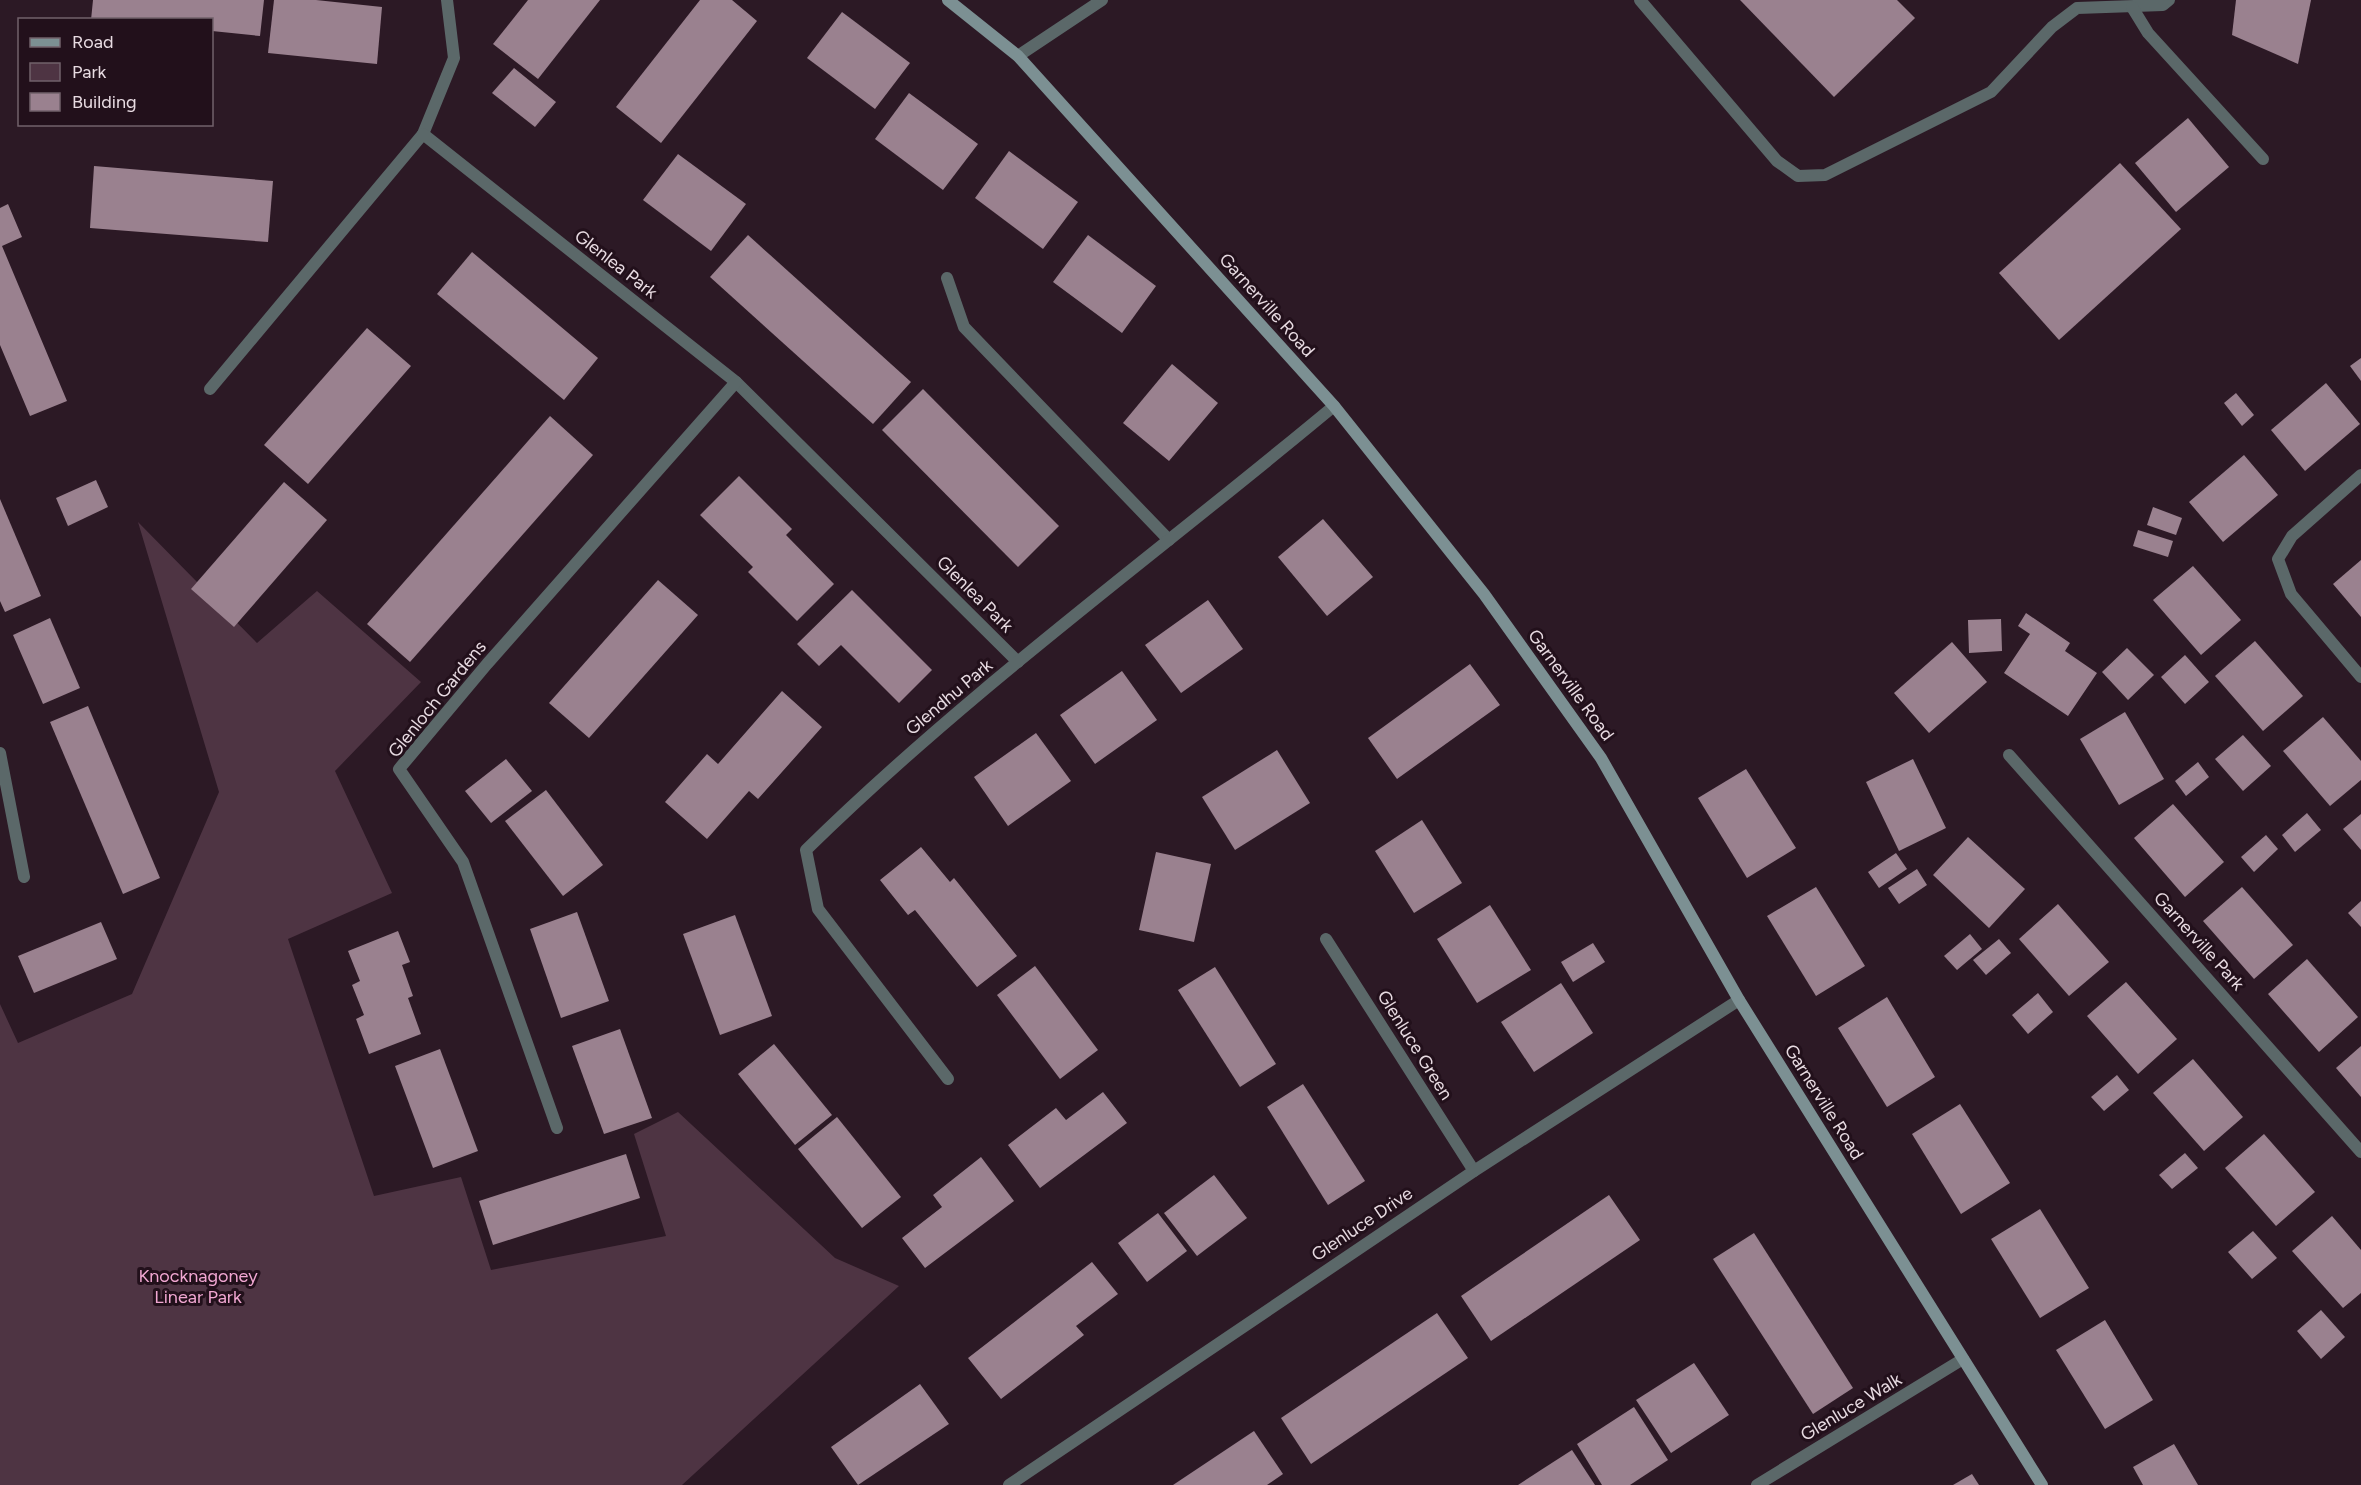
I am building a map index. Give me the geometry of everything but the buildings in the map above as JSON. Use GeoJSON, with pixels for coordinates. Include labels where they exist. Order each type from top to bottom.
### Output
{"type":"FeatureCollection","features":[{"type":"Feature","properties":{"kind":"street"},"geometry":{"type":"LineString","coordinates":[[210,389],[423,134],[454,58],[447,0]]}},
{"type":"Feature","properties":{"kind":"street","name":"Garnerville Road"},"geometry":{"type":"LineString","coordinates":[[948,0],[1018,56],[1334,406],[1484,594],[1601,758],[1739,1000],[2042,1485]]}},
{"type":"Feature","properties":{"kind":"street"},"geometry":{"type":"LineString","coordinates":[[1018,56],[1102,0]]}},
{"type":"Feature","properties":{"kind":"street"},"geometry":{"type":"LineString","coordinates":[[1640,0],[1777,161],[1798,176],[1825,175],[1991,92],[2052,27],[2077,8],[2163,5],[2169,0]]}},
{"type":"Feature","properties":{"kind":"street"},"geometry":{"type":"LineString","coordinates":[[2132,7],[2148,33],[2263,159]]}},
{"type":"Feature","properties":{"kind":"street","name":"Glenlea Park"},"geometry":{"type":"LineString","coordinates":[[423,134],[736,382],[1018,662]]}},
{"type":"Feature","properties":{"kind":"street"},"geometry":{"type":"LineString","coordinates":[[947,278],[964,327],[1169,540]]}},
{"type":"Feature","properties":{"kind":"street","name":"Glenloch Gardens"},"geometry":{"type":"LineString","coordinates":[[557,1128],[463,862],[399,769],[487,664],[736,382]]}},
{"type":"Feature","properties":{"kind":"street","name":"Glendhu Park"},"geometry":{"type":"LineString","coordinates":[[948,1078],[818,909],[806,850],[855,801],[1018,662],[1334,406]]}},
{"type":"Feature","properties":{"kind":"street"},"geometry":{"type":"LineString","coordinates":[[2361,475],[2292,536],[2278,559],[2291,594],[2361,677]]}},
{"type":"Feature","properties":{"kind":"street"},"geometry":{"type":"LineString","coordinates":[[0,753],[24,877]]}},
{"type":"Feature","properties":{"kind":"street","name":"Garnerville Park"},"geometry":{"type":"LineString","coordinates":[[2009,755],[2361,1152]]}},
{"type":"Feature","properties":{"kind":"street","name":"Glenluce Green"},"geometry":{"type":"LineString","coordinates":[[1326,939],[1473,1171]]}},
{"type":"Feature","properties":{"kind":"street","name":"Glenluce Drive"},"geometry":{"type":"LineString","coordinates":[[1009,1485],[1473,1171],[1739,1000]]}},
{"type":"Feature","properties":{"kind":"street","name":"Glenluce Walk"},"geometry":{"type":"LineString","coordinates":[[1757,1485],[1963,1359]]}},
{"type":"Feature","properties":{"kind":"green space","name":"Knocknagoney Linear Park"},"geometry":{"type":"Polygon","coordinates":[[[138,522],[257,643],[317,591],[421,682],[335,771],[392,893],[288,939],[374,1196],[461,1177],[491,1270],[666,1236],[634,1134],[678,1112],[835,1258],[899,1286],[682,1485],[0,1485],[0,1004],[18,1043],[132,994],[219,792],[138,522]]]}}]}
